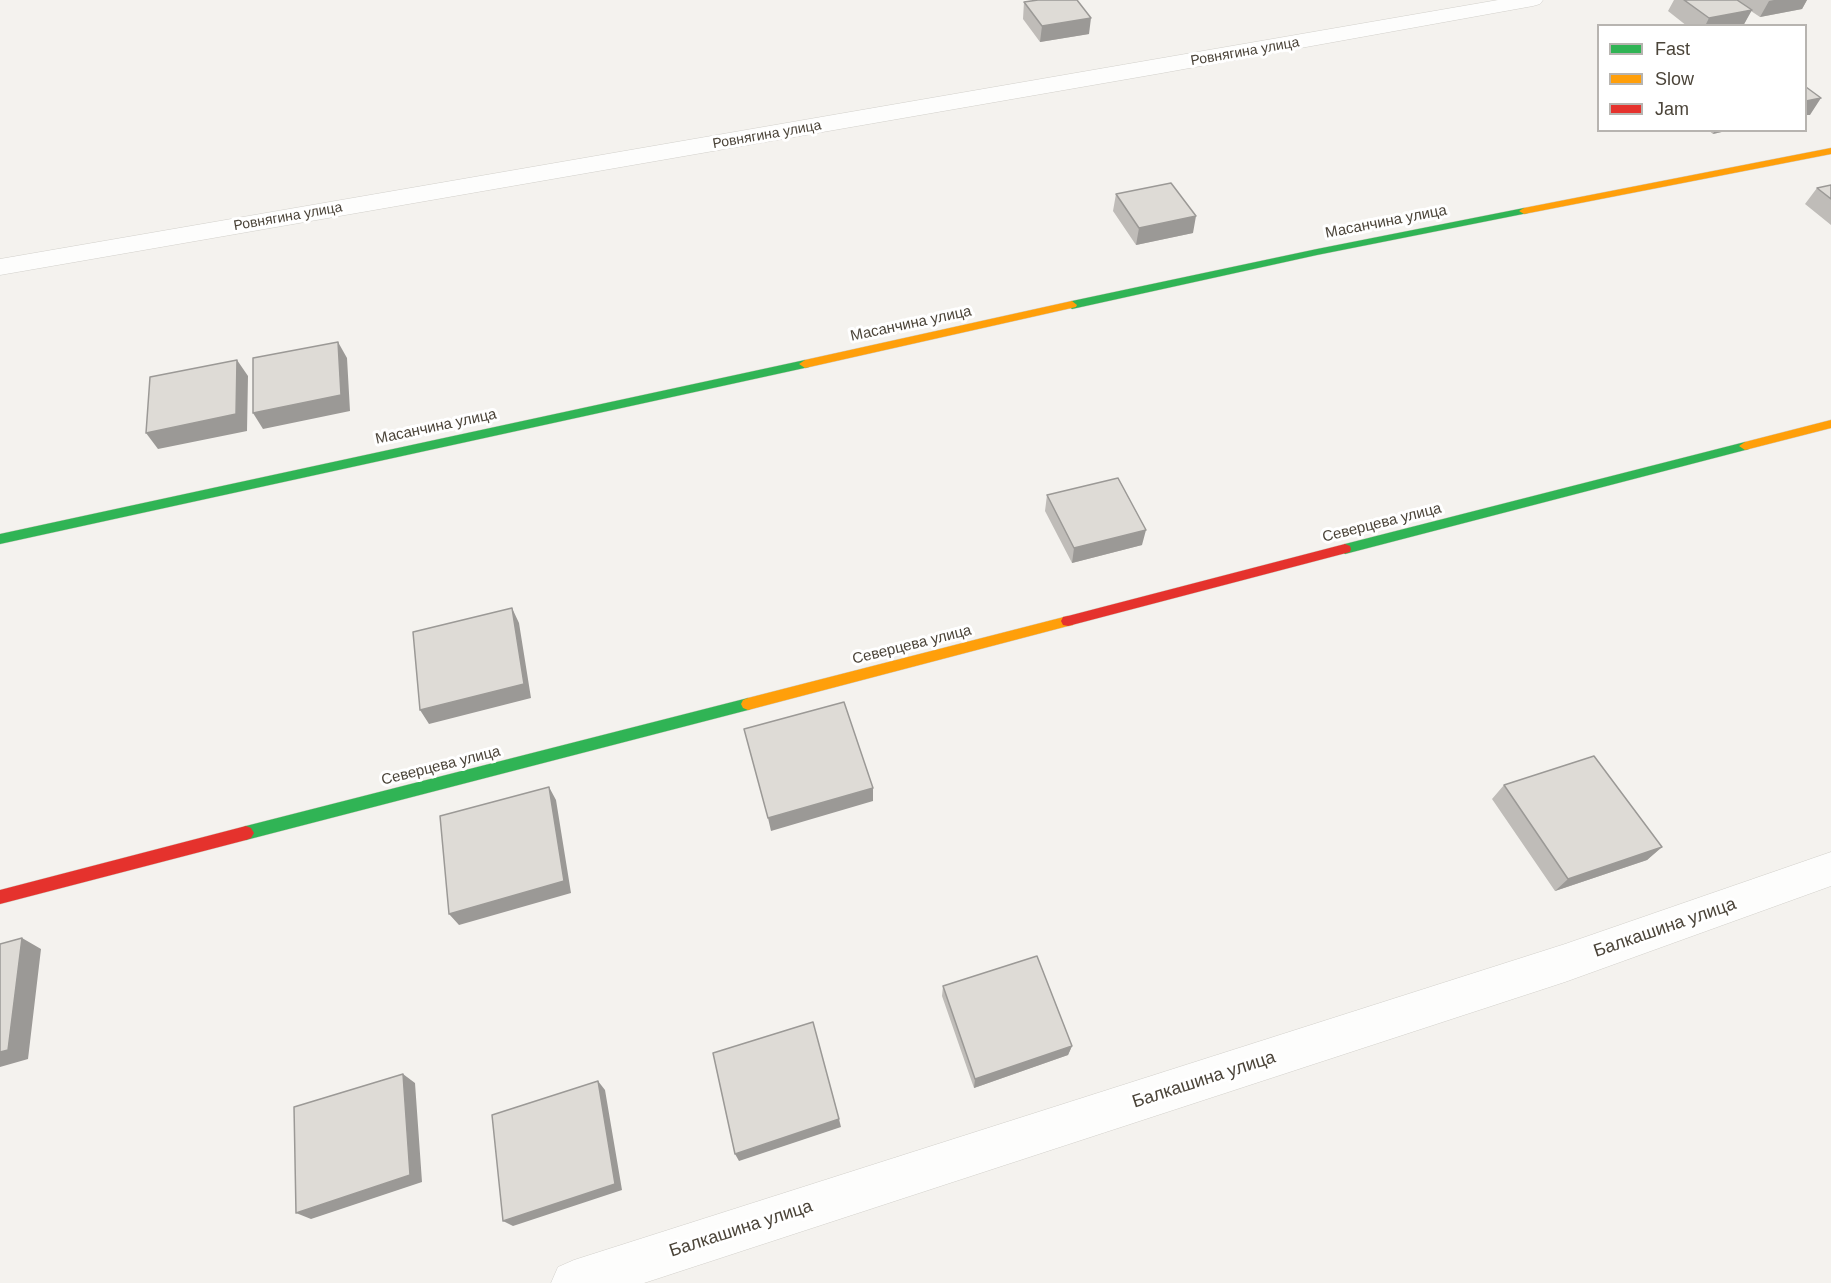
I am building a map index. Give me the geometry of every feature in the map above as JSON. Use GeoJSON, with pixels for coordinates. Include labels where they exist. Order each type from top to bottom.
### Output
{"type":"FeatureCollection","features":[{"type":"Feature","properties":{"kind":"street","name":"Ровнягина улица"},"geometry":{"type":"LineString","coordinates":[[0,267],[1150,69],[1533,0]]}},
{"type":"Feature","properties":{"kind":"street","name":"Масанчина улица"},"geometry":{"type":"LineString","coordinates":[[0,539],[1317,252],[1831,151]]}},
{"type":"Feature","properties":{"kind":"street","name":"Северцева улица"},"geometry":{"type":"LineString","coordinates":[[0,897],[1831,424]]}},
{"type":"Feature","properties":{"kind":"street","name":"Балкашина улица"},"geometry":{"type":"LineString","coordinates":[[574,1283],[1565,963],[1831,869]]}},
{"type":"Feature","properties":{"kind":"building"},"geometry":{"type":"Polygon","coordinates":[[[1077,0],[1091,18],[1042,26],[1024,2],[1077,0]]]}},
{"type":"Feature","properties":{"kind":"building"},"geometry":{"type":"Polygon","coordinates":[[[1684,0],[1737,0],[1752,10],[1709,18],[1684,0]]]}},
{"type":"Feature","properties":{"kind":"building"},"geometry":{"type":"Polygon","coordinates":[[[1807,88],[1821,98],[1807,101],[1807,88]]]}},
{"type":"Feature","properties":{"kind":"building"},"geometry":{"type":"Polygon","coordinates":[[[1171,183],[1196,216],[1139,228],[1116,194],[1171,183]]]}},
{"type":"Feature","properties":{"kind":"building"},"geometry":{"type":"Polygon","coordinates":[[[1831,185],[1831,199],[1817,188],[1831,185]]]}},
{"type":"Feature","properties":{"kind":"building"},"geometry":{"type":"Polygon","coordinates":[[[338,342],[341,395],[253,413],[253,358],[338,342]]]}},
{"type":"Feature","properties":{"kind":"building"},"geometry":{"type":"Polygon","coordinates":[[[237,360],[236,414],[146,433],[150,377],[237,360]]]}},
{"type":"Feature","properties":{"kind":"building"},"geometry":{"type":"Polygon","coordinates":[[[1118,478],[1146,530],[1074,548],[1047,495],[1118,478]]]}},
{"type":"Feature","properties":{"kind":"building"},"geometry":{"type":"Polygon","coordinates":[[[512,608],[524,684],[420,710],[413,632],[512,608]]]}},
{"type":"Feature","properties":{"kind":"building"},"geometry":{"type":"Polygon","coordinates":[[[844,702],[873,788],[768,818],[744,729],[844,702]]]}},
{"type":"Feature","properties":{"kind":"building"},"geometry":{"type":"Polygon","coordinates":[[[1594,756],[1662,847],[1568,879],[1504,785],[1594,756]]]}},
{"type":"Feature","properties":{"kind":"building"},"geometry":{"type":"Polygon","coordinates":[[[549,787],[564,881],[449,914],[440,816],[549,787]]]}},
{"type":"Feature","properties":{"kind":"building"},"geometry":{"type":"Polygon","coordinates":[[[22,938],[8,1050],[0,1052],[0,944],[22,938]]]}},
{"type":"Feature","properties":{"kind":"building"},"geometry":{"type":"Polygon","coordinates":[[[1037,956],[1072,1046],[975,1079],[943,986],[1037,956]]]}},
{"type":"Feature","properties":{"kind":"building"},"geometry":{"type":"Polygon","coordinates":[[[813,1022],[839,1119],[735,1154],[713,1053],[813,1022]]]}},
{"type":"Feature","properties":{"kind":"building"},"geometry":{"type":"Polygon","coordinates":[[[403,1074],[410,1175],[296,1213],[294,1107],[403,1074]]]}},
{"type":"Feature","properties":{"kind":"building"},"geometry":{"type":"Polygon","coordinates":[[[598,1081],[615,1184],[503,1221],[492,1115],[598,1081]]]}},
{"type":"Feature","properties":{"kind":"traffic: fast"},"geometry":{"type":"LineString","coordinates":[[1072,305],[1317,252],[1524,211]]}},
{"type":"Feature","properties":{"kind":"traffic: fast"},"geometry":{"type":"LineString","coordinates":[[0,539],[805,364]]}},
{"type":"Feature","properties":{"kind":"traffic: fast"},"geometry":{"type":"LineString","coordinates":[[1345,549],[1745,446]]}},
{"type":"Feature","properties":{"kind":"traffic: fast"},"geometry":{"type":"LineString","coordinates":[[246,833],[748,704]]}},
{"type":"Feature","properties":{"kind":"traffic: slow"},"geometry":{"type":"LineString","coordinates":[[1524,211],[1831,151]]}},
{"type":"Feature","properties":{"kind":"traffic: slow"},"geometry":{"type":"LineString","coordinates":[[805,364],[1072,305]]}},
{"type":"Feature","properties":{"kind":"traffic: slow"},"geometry":{"type":"LineString","coordinates":[[1745,446],[1831,424]]}},
{"type":"Feature","properties":{"kind":"traffic: slow"},"geometry":{"type":"LineString","coordinates":[[748,704],[1068,621]]}},
{"type":"Feature","properties":{"kind":"traffic: jam"},"geometry":{"type":"LineString","coordinates":[[1068,621],[1345,549]]}},
{"type":"Feature","properties":{"kind":"traffic: jam"},"geometry":{"type":"LineString","coordinates":[[0,897],[246,833]]}}]}
